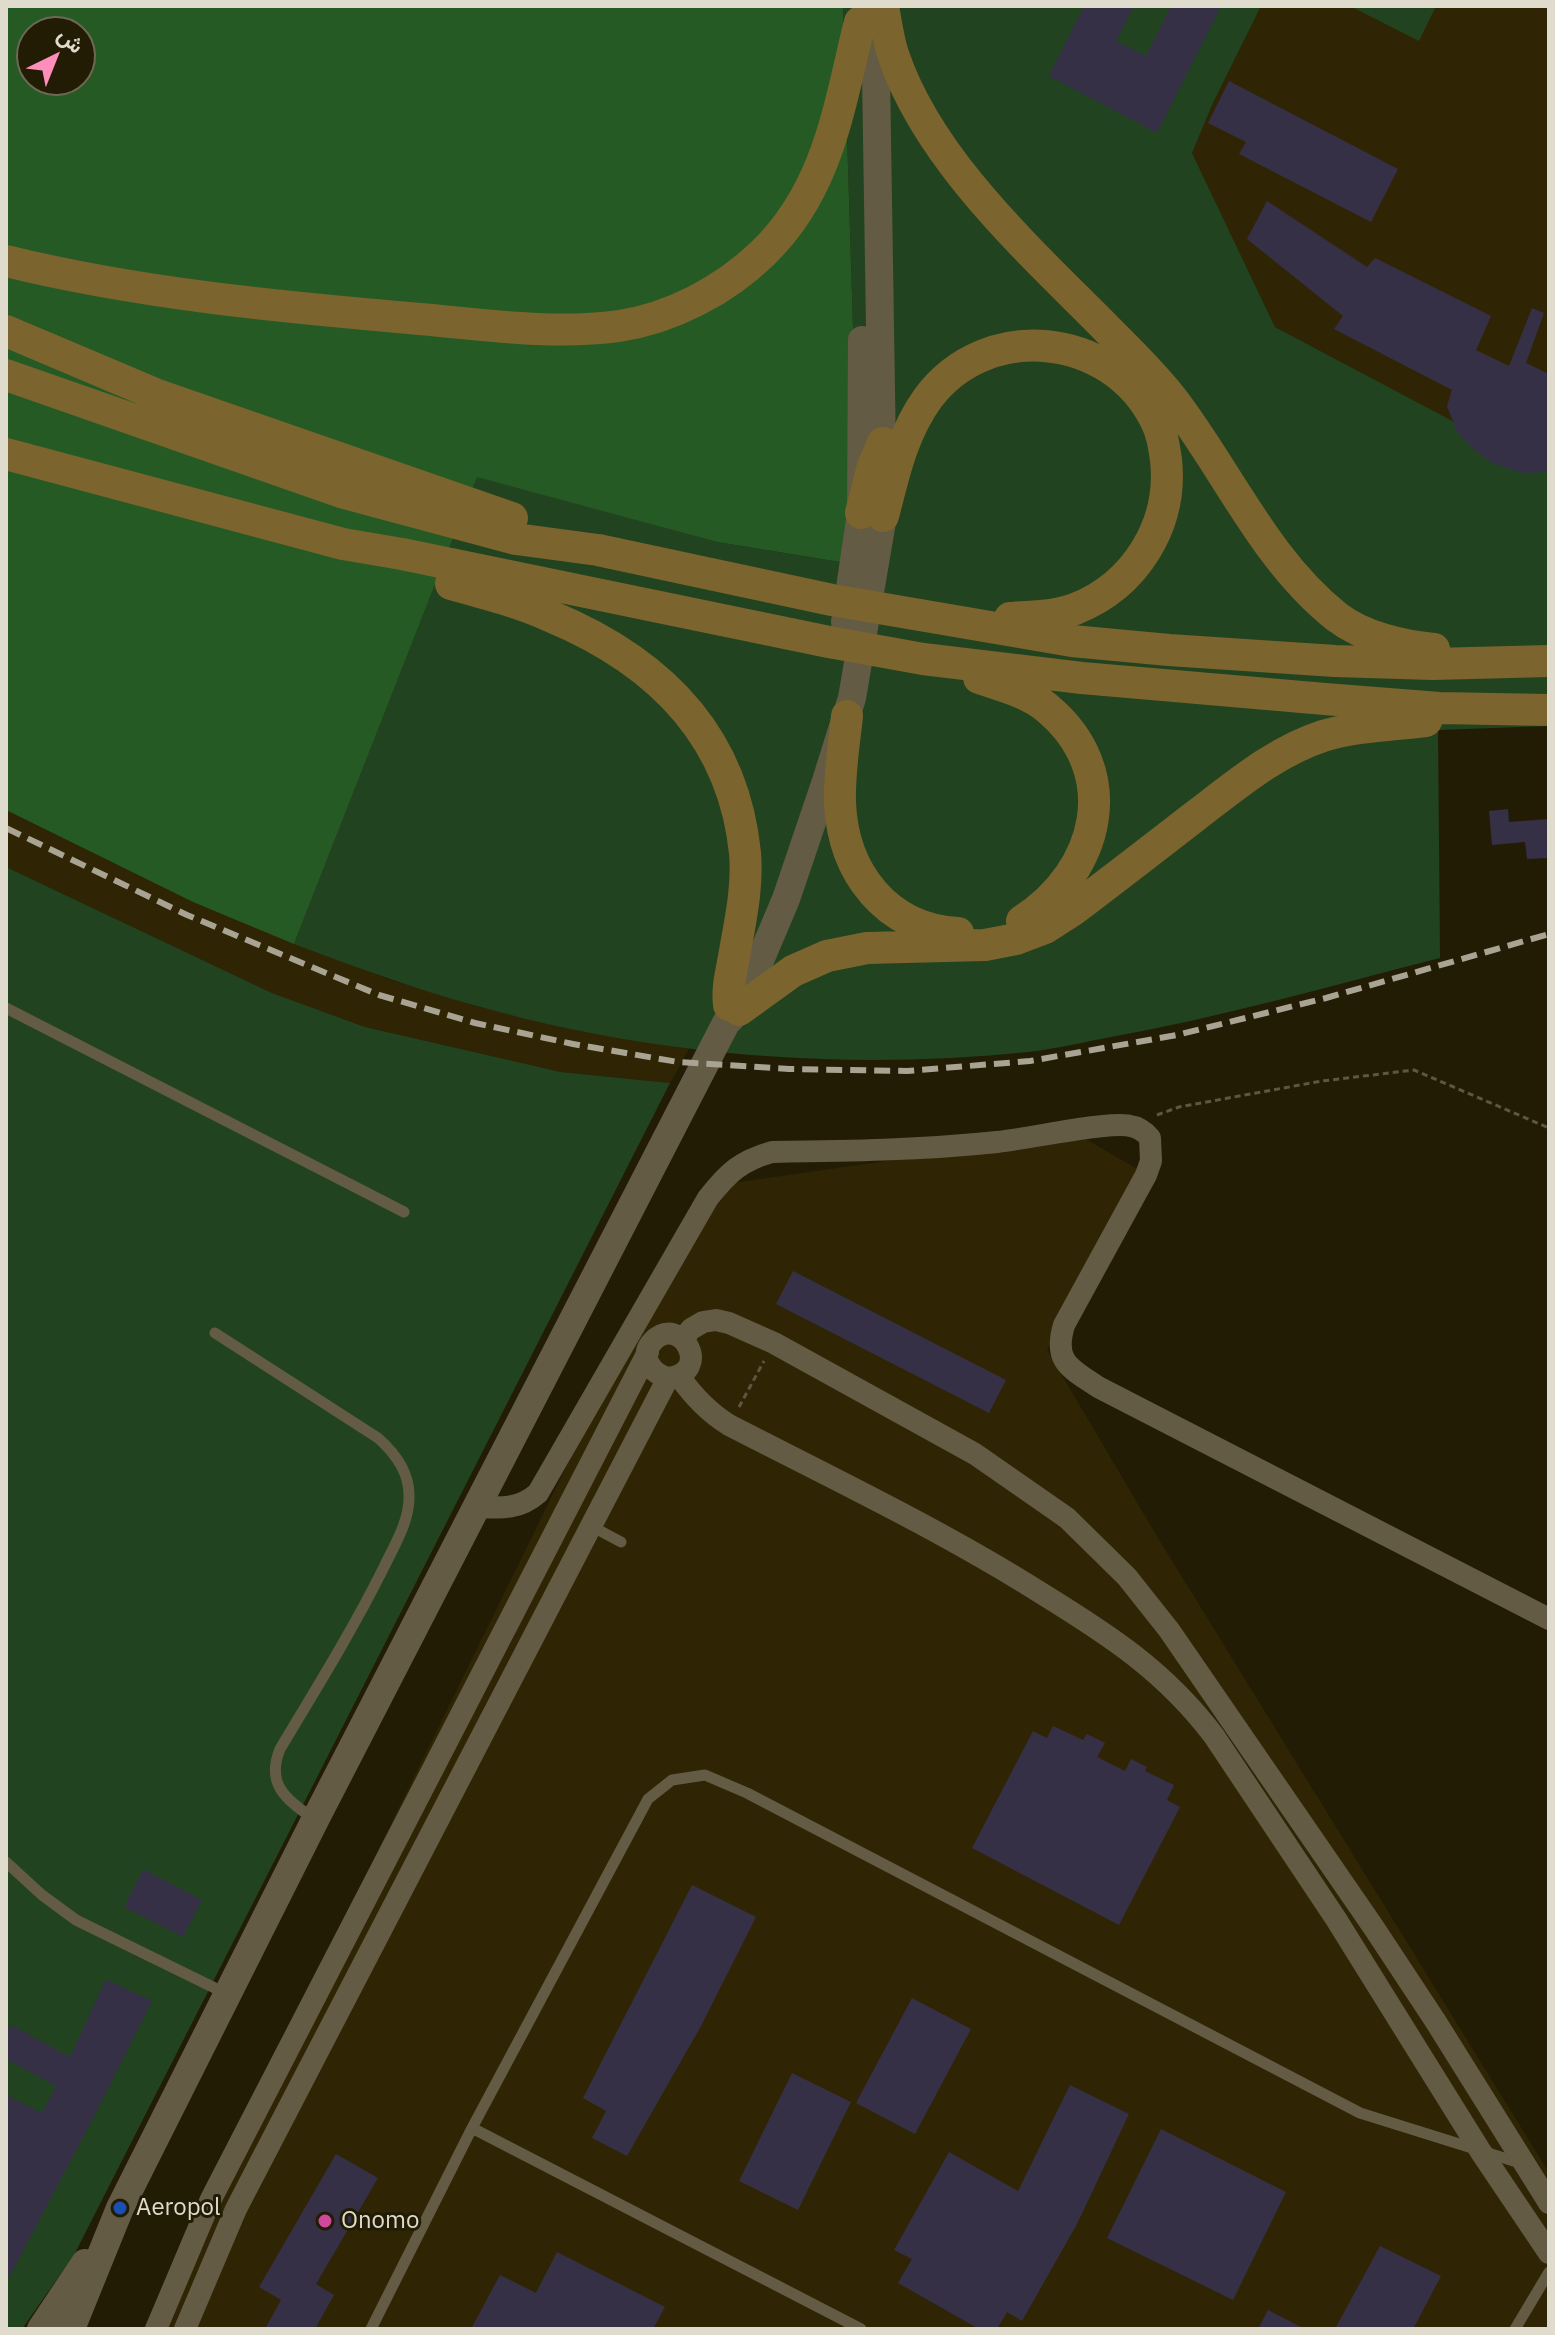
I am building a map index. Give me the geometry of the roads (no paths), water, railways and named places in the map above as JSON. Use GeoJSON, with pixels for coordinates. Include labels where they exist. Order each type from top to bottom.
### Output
{"type":"FeatureCollection","features":[{"type":"Feature","properties":{"kind":"main road"},"geometry":{"type":"LineString","coordinates":[[6,261],[107,282],[218,299],[522,328],[580,329],[620,325],[660,315],[698,300],[733,279],[764,252],[791,222],[829,150],[869,10]]}},
{"type":"Feature","properties":{"kind":"main road"},"geometry":{"type":"LineString","coordinates":[[869,10],[893,53],[918,111],[956,166],[1015,235],[1172,398],[1261,534],[1305,589],[1340,619],[1371,635],[1412,647],[1547,661]]}},
{"type":"Feature","properties":{"kind":"main road"},"geometry":{"type":"LineString","coordinates":[[6,331],[155,394],[543,528],[598,550]]}},
{"type":"Feature","properties":{"kind":"main road"},"geometry":{"type":"LineString","coordinates":[[872,514],[873,466],[883,444],[925,382],[945,363],[984,342],[1032,333],[1076,339],[1117,358],[1138,376],[1213,457]]}},
{"type":"Feature","properties":{"kind":"main road"},"geometry":{"type":"LineString","coordinates":[[872,514],[910,426],[929,396],[952,374],[981,355],[1007,347],[1032,345],[1087,355],[1108,366],[1144,401],[1156,421],[1164,444],[1167,473],[1165,504],[1153,539],[1138,563],[1121,581],[1098,598],[1053,615],[1000,618],[935,616]]}},
{"type":"Feature","properties":{"kind":"main road"},"geometry":{"type":"LineString","coordinates":[[6,375],[341,492],[516,539],[598,550],[832,600],[1072,641],[1169,650],[1433,664],[1547,661]]}},
{"type":"Feature","properties":{"kind":"main road"},"geometry":{"type":"LineString","coordinates":[[6,454],[343,544],[923,659],[1082,678],[1439,708],[1537,711]]}},
{"type":"Feature","properties":{"kind":"main road"},"geometry":{"type":"LineString","coordinates":[[343,544],[380,561],[514,602],[574,627],[640,666],[691,714],[722,765],[739,820],[745,854],[745,894],[729,986],[728,1020]]}},
{"type":"Feature","properties":{"kind":"main road"},"geometry":{"type":"LineString","coordinates":[[840,712],[840,802],[844,835],[853,862],[866,884],[897,915],[915,924],[954,933],[989,932],[1017,925],[1060,891],[1077,866],[1089,840],[1095,814],[1094,788],[1085,757],[1068,727],[1044,706],[1015,690],[923,659]]}},
{"type":"Feature","properties":{"kind":"main road"},"geometry":{"type":"LineString","coordinates":[[728,1020],[793,971],[827,956],[867,948],[985,945],[1016,939],[1045,928],[1266,763],[1325,735],[1360,728],[1537,711]]}},
{"type":"Feature","properties":{"kind":"main road"},"geometry":{"type":"LineString","coordinates":[[840,712],[826,781],[826,811],[831,839],[858,892],[876,911],[895,925],[935,945]]}},
{"type":"Feature","properties":{"kind":"street"},"geometry":{"type":"LineString","coordinates":[[869,10],[883,444]]}},
{"type":"Feature","properties":{"kind":"street"},"geometry":{"type":"LineString","coordinates":[[728,1020],[840,712],[872,514],[862,421],[869,10]]}},
{"type":"Feature","properties":{"kind":"street"},"geometry":{"type":"LineString","coordinates":[[71,2329],[120,2208],[315,1820],[728,1020],[786,899],[826,781]]}},
{"type":"Feature","properties":{"kind":"street"},"geometry":{"type":"LineString","coordinates":[[476,1507],[518,1506],[538,1493],[708,1198],[736,1167],[752,1157],[772,1152],[900,1151],[1128,1125],[1139,1127],[1150,1138],[1151,1161],[1064,1325],[1059,1347],[1066,1363],[1098,1387],[1549,1619]]}},
{"type":"Feature","properties":{"kind":"street"},"geometry":{"type":"LineString","coordinates":[[683,1339],[691,1329],[703,1322],[716,1320],[774,1343],[975,1454],[1067,1518],[1127,1577],[1169,1630],[1374,1928],[1549,2203]]}},
{"type":"Feature","properties":{"kind":"street"},"geometry":{"type":"LineString","coordinates":[[156,2329],[211,2199],[650,1345],[661,1335],[669,1334],[688,1344],[691,1359],[685,1372],[674,1377],[659,1376],[652,1370],[648,1352]]}},
{"type":"Feature","properties":{"kind":"street"},"geometry":{"type":"LineString","coordinates":[[674,1377],[713,1415],[729,1425],[932,1529],[1021,1580],[1141,1658],[1174,1688],[1214,1736],[1327,1906],[1481,2152],[1549,2253]]}},
{"type":"Feature","properties":{"kind":"street"},"geometry":{"type":"LineString","coordinates":[[185,2329],[236,2209],[591,1526],[674,1377]]}},
{"type":"Feature","properties":{"kind":"street"},"geometry":{"type":"LineString","coordinates":[[41,2329],[120,2208]]}},
{"type":"Feature","properties":{"kind":"lane"},"geometry":{"type":"LineString","coordinates":[[6,1008],[404,1212]]}},
{"type":"Feature","properties":{"kind":"lane"},"geometry":{"type":"LineString","coordinates":[[215,1333],[378,1438],[402,1465],[407,1481],[410,1496],[398,1538],[361,1613],[275,1761],[278,1784],[284,1795],[315,1820]]}},
{"type":"Feature","properties":{"kind":"lane"},"geometry":{"type":"LineString","coordinates":[[591,1526],[621,1542]]}},
{"type":"Feature","properties":{"kind":"lane"},"geometry":{"type":"LineString","coordinates":[[371,2329],[472,2128],[648,1799],[672,1780],[705,1775],[761,1800],[1360,2113],[1525,2165]]}},
{"type":"Feature","properties":{"kind":"lane"},"geometry":{"type":"LineString","coordinates":[[8,1867],[76,1920],[228,1995]]}},
{"type":"Feature","properties":{"kind":"lane"},"geometry":{"type":"LineString","coordinates":[[472,2128],[861,2329]]}},
{"type":"Feature","properties":{"kind":"lane"},"geometry":{"type":"LineString","coordinates":[[1515,2329],[1549,2272]]}},
{"type":"Feature","properties":{"kind":"railway"},"geometry":{"type":"LineString","coordinates":[[6,828],[187,915],[379,995],[475,1023],[678,1062],[789,1069],[907,1071],[1030,1061],[1177,1035],[1326,998],[1549,934]]}},
{"type":"Feature","properties":{"kind":"place","name":"Aeropol"},"geometry":{"type":"Point","coordinates":[120,2208]}},
{"type":"Feature","properties":{"kind":"place","name":"Onomo"},"geometry":{"type":"Point","coordinates":[325,2221]}}]}
